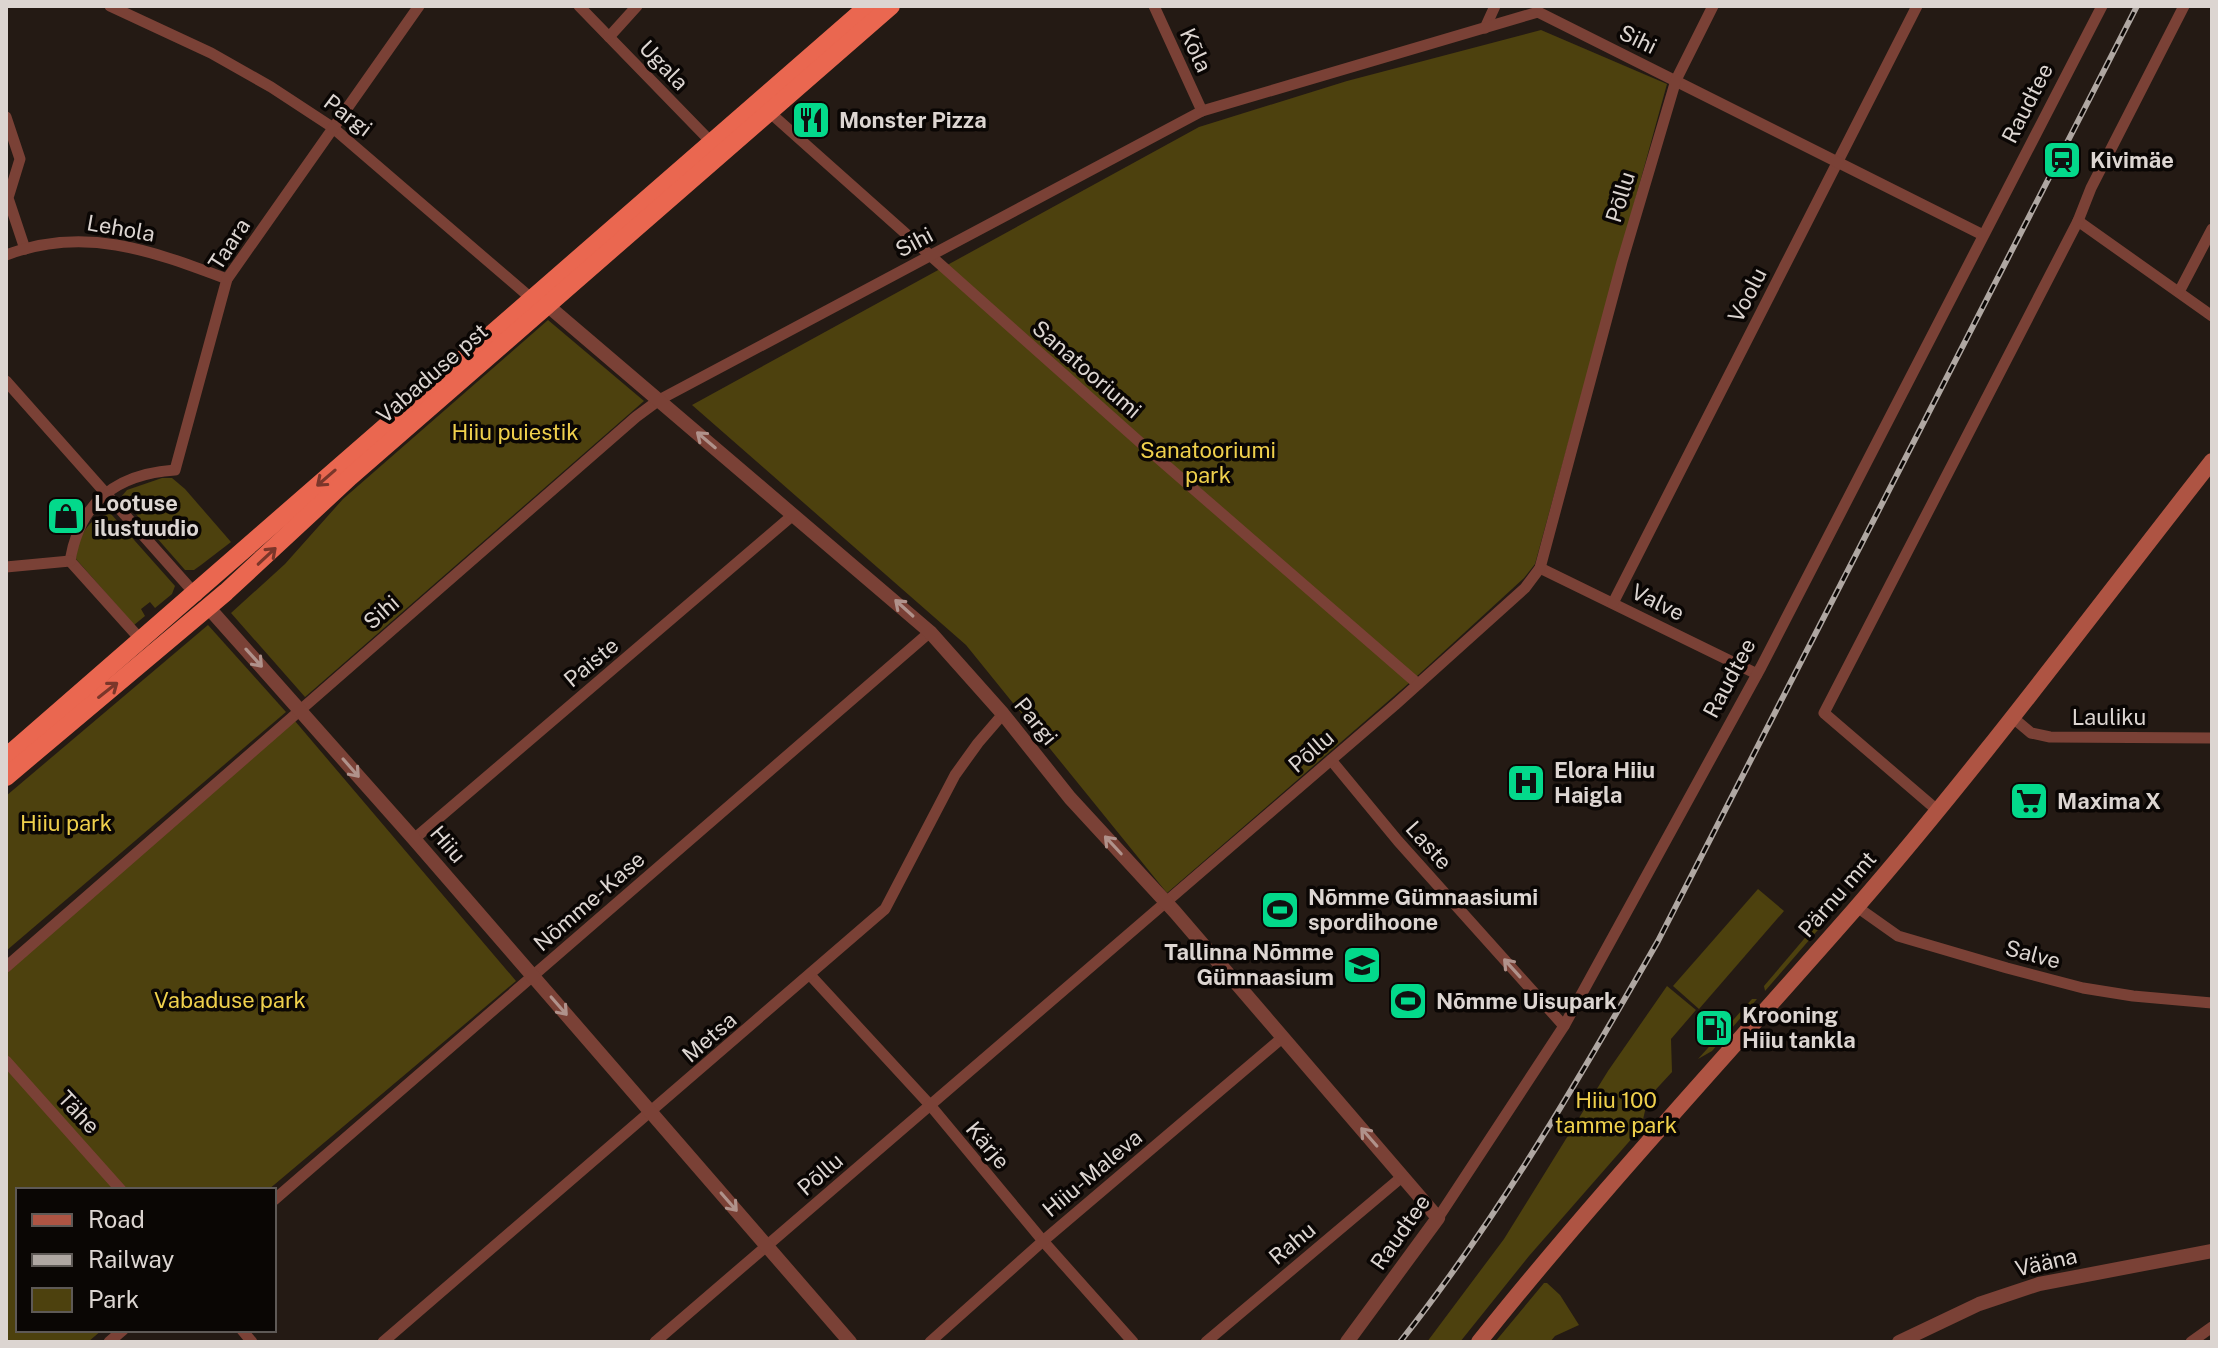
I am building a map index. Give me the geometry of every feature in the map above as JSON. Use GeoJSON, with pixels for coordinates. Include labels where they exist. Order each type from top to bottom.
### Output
{"type":"FeatureCollection","features":[{"type":"Feature","properties":{"kind":"highway","name":"Vabaduse pst"},"geometry":{"type":"LineString","coordinates":[[6,777],[208,607],[540,302],[763,106],[868,6]]}},
{"type":"Feature","properties":{"kind":"highway","name":"Vabaduse pst"},"geometry":{"type":"LineString","coordinates":[[763,106],[891,6]]}},
{"type":"Feature","properties":{"kind":"highway","name":"Vabaduse pst"},"geometry":{"type":"LineString","coordinates":[[6,757],[194,593],[540,302]]}},
{"type":"Feature","properties":{"kind":"main road","name":"Pärnu mnt"},"geometry":{"type":"LineString","coordinates":[[1479,1342],[1586,1214],[1857,907],[2012,717],[2212,461]]}},
{"type":"Feature","properties":{"kind":"street","name":"Pargi"},"geometry":{"type":"LineString","coordinates":[[110,6],[211,53],[332,127],[659,400],[930,632],[1003,714],[1070,798],[1166,902],[1438,1218]]}},
{"type":"Feature","properties":{"kind":"street","name":"Taara"},"geometry":{"type":"LineString","coordinates":[[105,493],[130,478],[152,471],[175,470],[227,279],[419,6]]}},
{"type":"Feature","properties":{"kind":"street","name":"Ugala"},"geometry":{"type":"LineString","coordinates":[[579,6],[716,147]]}},
{"type":"Feature","properties":{"kind":"street"},"geometry":{"type":"LineString","coordinates":[[609,37],[637,6]]}},
{"type":"Feature","properties":{"kind":"street","name":"Kõla"},"geometry":{"type":"LineString","coordinates":[[1154,6],[1202,111]]}},
{"type":"Feature","properties":{"kind":"street"},"geometry":{"type":"LineString","coordinates":[[1485,28],[1495,6]]}},
{"type":"Feature","properties":{"kind":"street","name":"Põllu"},"geometry":{"type":"LineString","coordinates":[[655,1342],[1331,760],[1525,588],[1540,568],[1622,262],[1676,80],[1713,6]]}},
{"type":"Feature","properties":{"kind":"street","name":"Voolu"},"geometry":{"type":"LineString","coordinates":[[1613,603],[1917,6]]}},
{"type":"Feature","properties":{"kind":"street","name":"Raudtee"},"geometry":{"type":"LineString","coordinates":[[1347,1342],[1438,1218],[1564,1026],[1757,674],[2102,6]]}},
{"type":"Feature","properties":{"kind":"street"},"geometry":{"type":"LineString","coordinates":[[1937,810],[1824,713],[2078,221],[2091,188],[2184,6]]}},
{"type":"Feature","properties":{"kind":"street","name":"Sihi"},"geometry":{"type":"LineString","coordinates":[[6,967],[659,400],[1202,111],[1485,28],[1534,9],[1983,235]]}},
{"type":"Feature","properties":{"kind":"street","name":"Sanatooriumi"},"geometry":{"type":"LineString","coordinates":[[763,106],[929,256],[1418,684]]}},
{"type":"Feature","properties":{"kind":"street"},"geometry":{"type":"LineString","coordinates":[[6,117],[20,159],[8,198],[25,249]]}},
{"type":"Feature","properties":{"kind":"street"},"geometry":{"type":"LineString","coordinates":[[2078,221],[2212,316]]}},
{"type":"Feature","properties":{"kind":"street"},"geometry":{"type":"LineString","coordinates":[[2179,292],[2212,229]]}},
{"type":"Feature","properties":{"kind":"street","name":"Lehola"},"geometry":{"type":"LineString","coordinates":[[6,255],[67,240],[116,244],[169,258],[227,279]]}},
{"type":"Feature","properties":{"kind":"street","name":"Hiiu"},"geometry":{"type":"LineString","coordinates":[[6,381],[300,709],[850,1342]]}},
{"type":"Feature","properties":{"kind":"street"},"geometry":{"type":"LineString","coordinates":[[70,561],[81,523],[105,493]]}},
{"type":"Feature","properties":{"kind":"street","name":"Paiste"},"geometry":{"type":"LineString","coordinates":[[414,839],[793,515]]}},
{"type":"Feature","properties":{"kind":"street"},"geometry":{"type":"LineString","coordinates":[[6,567],[70,561]]}},
{"type":"Feature","properties":{"kind":"street"},"geometry":{"type":"LineString","coordinates":[[70,561],[141,640]]}},
{"type":"Feature","properties":{"kind":"street","name":"Valve"},"geometry":{"type":"LineString","coordinates":[[1540,568],[1757,674]]}},
{"type":"Feature","properties":{"kind":"street","name":"Nõmme-Kase"},"geometry":{"type":"LineString","coordinates":[[276,1198],[930,632]]}},
{"type":"Feature","properties":{"kind":"street","name":"Metsa"},"geometry":{"type":"LineString","coordinates":[[383,1342],[811,976],[885,909],[955,775],[1003,714]]}},
{"type":"Feature","properties":{"kind":"street","name":"Lauliku"},"geometry":{"type":"LineString","coordinates":[[2012,717],[2031,733],[2050,737],[2212,738]]}},
{"type":"Feature","properties":{"kind":"street","name":"Laste"},"geometry":{"type":"LineString","coordinates":[[1331,760],[1398,841],[1564,1026]]}},
{"type":"Feature","properties":{"kind":"street","name":"Salve"},"geometry":{"type":"LineString","coordinates":[[1857,907],[1898,936],[2007,968],[2083,988],[2212,1003]]}},
{"type":"Feature","properties":{"kind":"street","name":"Kärje"},"geometry":{"type":"LineString","coordinates":[[811,976],[930,1105],[1043,1241],[1133,1342]]}},
{"type":"Feature","properties":{"kind":"street","name":"Hiiu-Maleva"},"geometry":{"type":"LineString","coordinates":[[930,1342],[1043,1241],[1282,1038]]}},
{"type":"Feature","properties":{"kind":"street","name":"Tähe"},"geometry":{"type":"LineString","coordinates":[[6,1061],[119,1188]]}},
{"type":"Feature","properties":{"kind":"street","name":"Rahu"},"geometry":{"type":"LineString","coordinates":[[1206,1342],[1403,1176]]}},
{"type":"Feature","properties":{"kind":"street","name":"Vääna"},"geometry":{"type":"LineString","coordinates":[[1907,1340],[1979,1304],[2039,1284],[2211,1252]]}},
{"type":"Feature","properties":{"kind":"street"},"geometry":{"type":"LineString","coordinates":[[2191,1342],[2212,1327]]}},
{"type":"Feature","properties":{"kind":"green space","name":"Sanatooriumi park"},"geometry":{"type":"Polygon","coordinates":[[[1541,30],[1667,84],[1535,564],[1524,578],[1416,677],[1167,893],[966,645],[692,405],[1199,127],[1347,81],[1541,30]]]}},
{"type":"Feature","properties":{"kind":"green space","name":"Hiiu puiestik"},"geometry":{"type":"Polygon","coordinates":[[[548,320],[644,401],[305,697],[231,613],[285,564],[343,499],[548,320]]]}},
{"type":"Feature","properties":{"kind":"green space"},"geometry":{"type":"Polygon","coordinates":[[[162,478],[172,478],[185,489],[231,542],[194,570],[185,570],[121,497],[127,490],[162,478]]]}},
{"type":"Feature","properties":{"kind":"green space"},"geometry":{"type":"Polygon","coordinates":[[[111,514],[175,586],[172,594],[155,608],[150,602],[141,609],[145,616],[134,625],[76,559],[85,530],[96,519],[111,514]]]}},
{"type":"Feature","properties":{"kind":"green space","name":"Hiiu park"},"geometry":{"type":"Polygon","coordinates":[[[208,625],[286,712],[6,951],[6,796],[208,625]]]}},
{"type":"Feature","properties":{"kind":"green space","name":"Vabaduse park"},"geometry":{"type":"Polygon","coordinates":[[[295,721],[516,981],[270,1188],[16,1188],[16,1332],[100,1332],[88,1342],[6,1342],[6,966],[295,721]]]}},
{"type":"Feature","properties":{"kind":"green space"},"geometry":{"type":"Polygon","coordinates":[[[1758,889],[1784,911],[1699,1009],[1673,986],[1758,889]]]}},
{"type":"Feature","properties":{"kind":"green space"},"geometry":{"type":"Polygon","coordinates":[[[1824,923],[1765,991],[1764,986],[1815,926],[1824,923]]]}},
{"type":"Feature","properties":{"kind":"green space","name":"Hiiu 100 tamme park"},"geometry":{"type":"Polygon","coordinates":[[[1667,986],[1696,1010],[1671,1039],[1672,1072],[1648,1098],[1641,1128],[1529,1256],[1460,1342],[1427,1342],[1504,1239],[1608,1071],[1667,986]]]}},
{"type":"Feature","properties":{"kind":"green space"},"geometry":{"type":"Polygon","coordinates":[[[1752,999],[1757,999],[1712,1051],[1698,1059],[1752,999]]]}},
{"type":"Feature","properties":{"kind":"green space"},"geometry":{"type":"Polygon","coordinates":[[[1544,1283],[1560,1295],[1579,1325],[1555,1336],[1550,1342],[1495,1342],[1544,1283]]]}},
{"type":"Feature","properties":{"kind":"railway"},"geometry":{"type":"LineString","coordinates":[[1400,1342],[1504,1197],[1568,1096],[1658,941],[2137,6]]}},
{"type":"Feature","properties":{"kind":"place","name":"Monster Pizza"},"geometry":{"type":"Point","coordinates":[811,120]}},
{"type":"Feature","properties":{"kind":"place","name":"Kivimäe"},"geometry":{"type":"Point","coordinates":[2062,160]}},
{"type":"Feature","properties":{"kind":"place","name":"Lootuse ilustuudio"},"geometry":{"type":"Point","coordinates":[66,516]}},
{"type":"Feature","properties":{"kind":"place","name":"Elora Hiiu Haigla"},"geometry":{"type":"Point","coordinates":[1526,783]}},
{"type":"Feature","properties":{"kind":"place","name":"Maxima X"},"geometry":{"type":"Point","coordinates":[2029,801]}},
{"type":"Feature","properties":{"kind":"place","name":"Nõmme Gümnaasiumi spordihoone"},"geometry":{"type":"Point","coordinates":[1280,910]}},
{"type":"Feature","properties":{"kind":"place","name":"Tallinna Nõmme Gümnaasium"},"geometry":{"type":"Point","coordinates":[1362,965]}},
{"type":"Feature","properties":{"kind":"place","name":"Nõmme Uisupark"},"geometry":{"type":"Point","coordinates":[1408,1001]}},
{"type":"Feature","properties":{"kind":"place","name":"Krooning Hiiu tankla"},"geometry":{"type":"Point","coordinates":[1714,1028]}}]}
